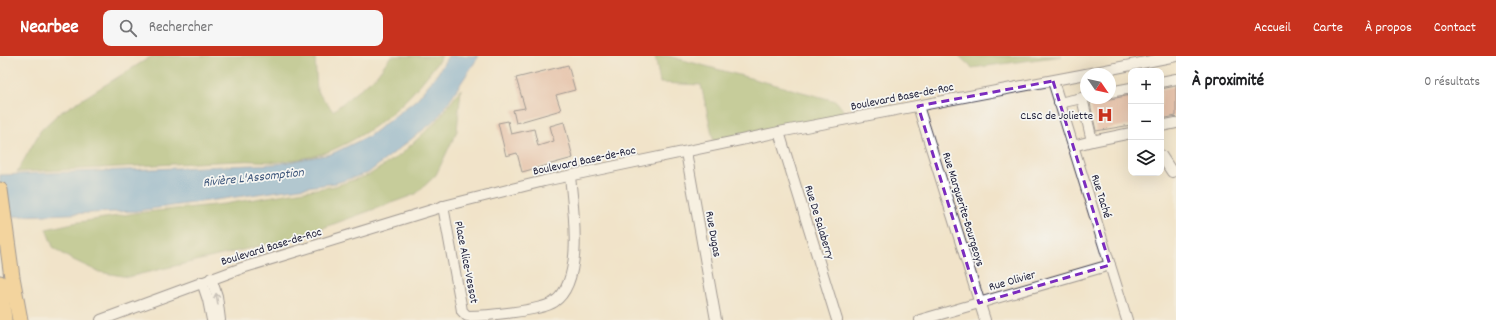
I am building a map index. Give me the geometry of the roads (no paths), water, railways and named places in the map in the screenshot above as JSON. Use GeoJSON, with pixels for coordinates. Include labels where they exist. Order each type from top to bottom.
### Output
{"type":"FeatureCollection","features":[{"type":"Feature","properties":{"kind":"highway"},"geometry":{"type":"LineString","coordinates":[[0,190],[20,320]]}},
{"type":"Feature","properties":{"kind":"highway"},"geometry":{"type":"LineString","coordinates":[[0,284],[4,320]]}},
{"type":"Feature","properties":{"kind":"street","name":"Boulevard Base-de-Roc"},"geometry":{"type":"LineString","coordinates":[[1116,70],[1146,67],[1176,56]]}},
{"type":"Feature","properties":{"kind":"street","name":"Boulevard Base-de-Roc"},"geometry":{"type":"LineString","coordinates":[[101,320],[207,280],[443,206],[570,176],[779,132],[1080,75]]}},
{"type":"Feature","properties":{"kind":"street"},"geometry":{"type":"LineString","coordinates":[[1164,81],[1176,79]]}},
{"type":"Feature","properties":{"kind":"street","name":"Rue Taché"},"geometry":{"type":"LineString","coordinates":[[1052,81],[1127,320]]}},
{"type":"Feature","properties":{"kind":"street"},"geometry":{"type":"LineString","coordinates":[[1116,91],[1128,89]]}},
{"type":"Feature","properties":{"kind":"street"},"geometry":{"type":"LineString","coordinates":[[1059,103],[1080,99]]}},
{"type":"Feature","properties":{"kind":"street"},"geometry":{"type":"LineString","coordinates":[[1085,104],[1092,141]]}},
{"type":"Feature","properties":{"kind":"street","name":"Rue Marguerite-Bourgeoys"},"geometry":{"type":"LineString","coordinates":[[918,106],[985,320]]}},
{"type":"Feature","properties":{"kind":"street"},"geometry":{"type":"LineString","coordinates":[[1164,125],[1176,123]]}},
{"type":"Feature","properties":{"kind":"street","name":"Rue De Salaberry"},"geometry":{"type":"LineString","coordinates":[[779,132],[837,320]]}},
{"type":"Feature","properties":{"kind":"street"},"geometry":{"type":"LineString","coordinates":[[1073,146],[1128,134]]}},
{"type":"Feature","properties":{"kind":"street","name":"Rue Dugas"},"geometry":{"type":"LineString","coordinates":[[686,152],[716,320]]}},
{"type":"Feature","properties":{"kind":"street"},"geometry":{"type":"LineString","coordinates":[[1164,158],[1172,172],[1176,172]]}},
{"type":"Feature","properties":{"kind":"street","name":"Place Alice-Vessot"},"geometry":{"type":"LineString","coordinates":[[443,206],[462,311],[466,316],[494,314],[540,307],[554,302],[564,293],[570,278],[573,264],[574,243],[570,176]]}},
{"type":"Feature","properties":{"kind":"street","name":"Rue Olivier"},"geometry":{"type":"LineString","coordinates":[[920,320],[1110,265]]}},
{"type":"Feature","properties":{"kind":"street"},"geometry":{"type":"LineString","coordinates":[[207,280],[208,300],[212,320]]}},
{"type":"Feature","properties":{"kind":"street"},"geometry":{"type":"LineString","coordinates":[[207,280],[217,296],[220,320]]}},
{"type":"Feature","properties":{"kind":"water","name":"Rivière L'Assomption"},"geometry":{"type":"Polygon","coordinates":[[[448,56],[479,56],[437,119],[368,173],[336,183],[136,211],[0,217],[0,175],[278,164],[331,154],[369,136],[417,99],[438,73],[448,56]]]}},
{"type":"Feature","properties":{"kind":"place","name":"CLSC de Joliette"},"geometry":{"type":"Point","coordinates":[1105,115]}}]}
